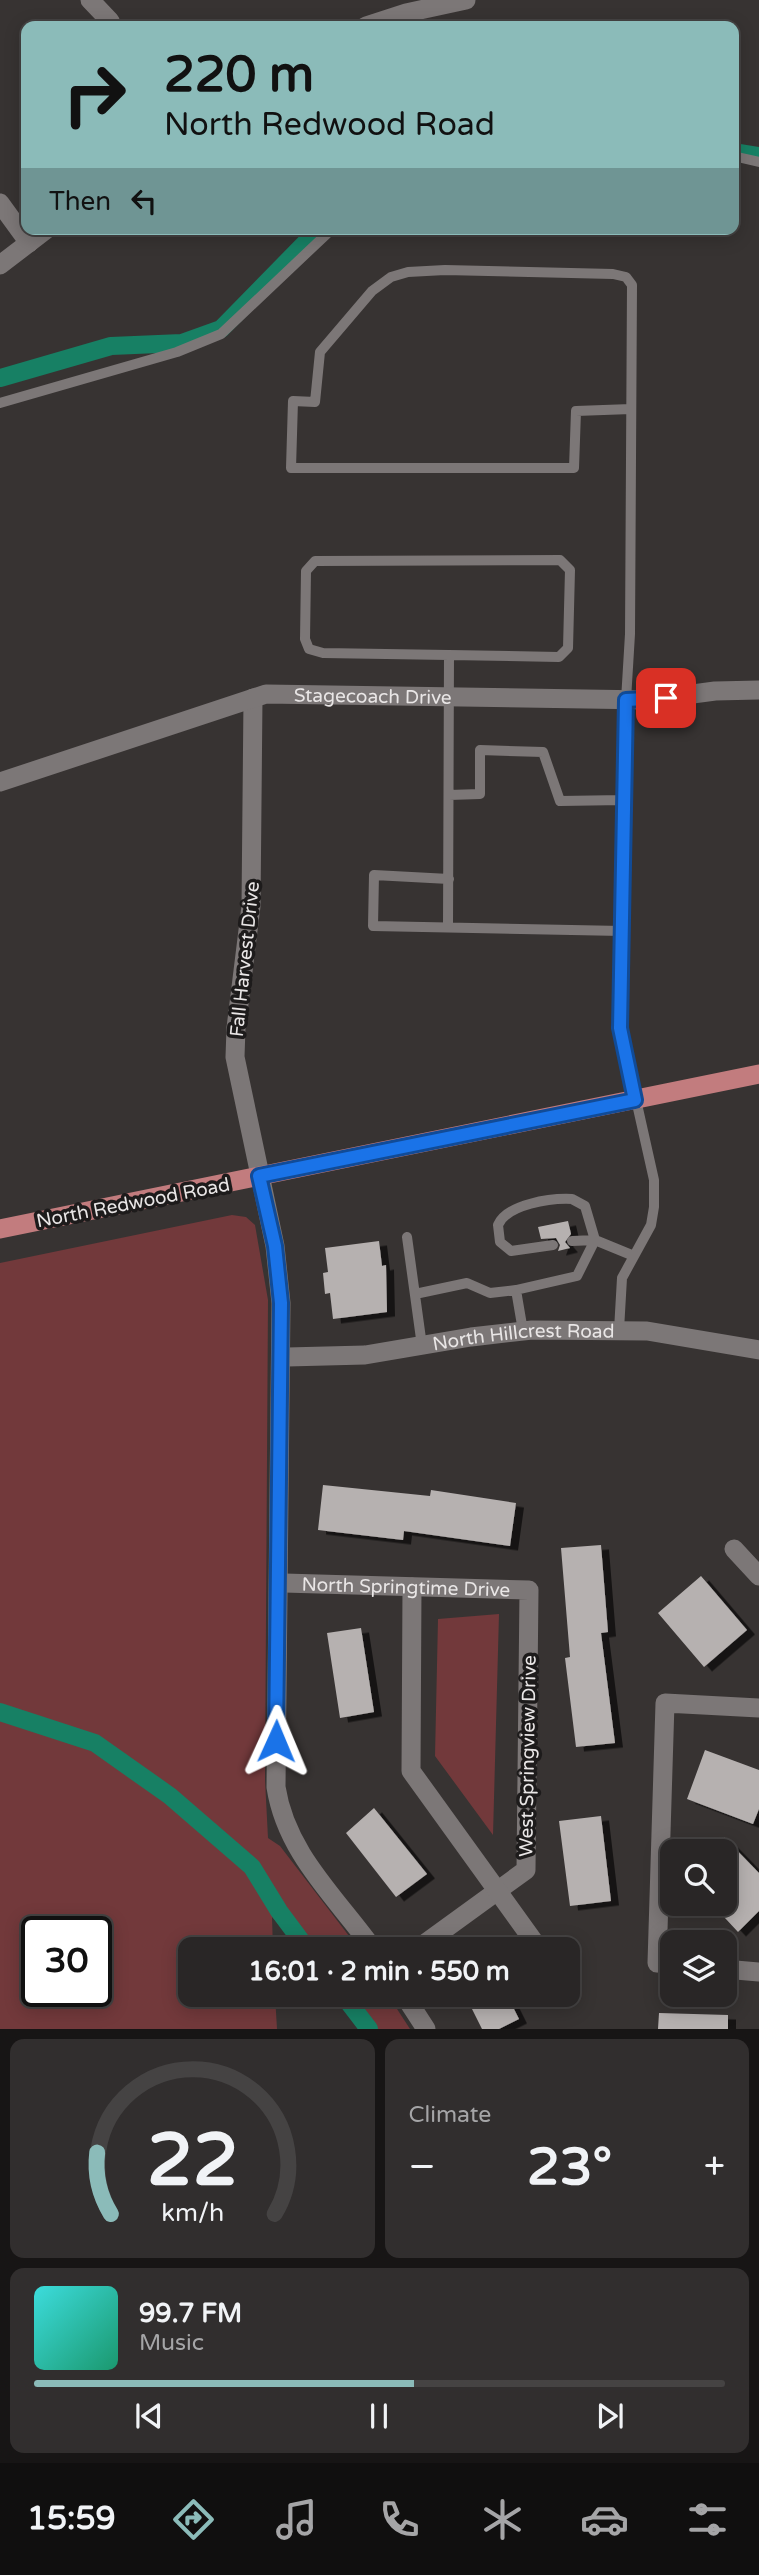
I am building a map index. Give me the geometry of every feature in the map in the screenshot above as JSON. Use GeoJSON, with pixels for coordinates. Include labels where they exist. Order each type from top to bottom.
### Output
{"type":"FeatureCollection","features":[{"type":"Feature","properties":{"kind":"main road","name":"North Redwood Road"},"geometry":{"type":"LineString","coordinates":[[0,1229],[759,1074]]}},
{"type":"Feature","properties":{"kind":"street"},"geometry":{"type":"LineString","coordinates":[[90,0],[110,20]]}},
{"type":"Feature","properties":{"kind":"street"},"geometry":{"type":"LineString","coordinates":[[384,21],[455,1]]}},
{"type":"Feature","properties":{"kind":"street"},"geometry":{"type":"LineString","coordinates":[[0,203],[21,232]]}},
{"type":"Feature","properties":{"kind":"street"},"geometry":{"type":"LineString","coordinates":[[23,235],[29,243]]}},
{"type":"Feature","properties":{"kind":"street"},"geometry":{"type":"LineString","coordinates":[[0,265],[39,235]]}},
{"type":"Feature","properties":{"kind":"street","name":"Stagecoach Drive"},"geometry":{"type":"LineString","coordinates":[[0,782],[272,694],[626,700],[666,698],[722,690],[759,690]]}},
{"type":"Feature","properties":{"kind":"street","name":"Fall Harvest Drive"},"geometry":{"type":"LineString","coordinates":[[253,698],[251,906],[235,1042],[237,1072],[275,1246],[281,1313],[276,1787],[279,1806],[292,1840],[364,1937]]}},
{"type":"Feature","properties":{"kind":"street","name":"North Hillcrest Road"},"geometry":{"type":"LineString","coordinates":[[287,1357],[365,1355],[523,1331],[647,1331],[759,1350]]}},
{"type":"Feature","properties":{"kind":"street"},"geometry":{"type":"LineString","coordinates":[[734,1549],[759,1576]]}},
{"type":"Feature","properties":{"kind":"street","name":"North Springtime Drive"},"geometry":{"type":"LineString","coordinates":[[284,1584],[529,1590]]}},
{"type":"Feature","properties":{"kind":"street"},"geometry":{"type":"LineString","coordinates":[[412,1587],[411,1771],[531,1937]]}},
{"type":"Feature","properties":{"kind":"street","name":"West Springview Drive"},"geometry":{"type":"LineString","coordinates":[[434,1937],[526,1870],[529,1590]]}},
{"type":"Feature","properties":{"kind":"street"},"geometry":{"type":"LineString","coordinates":[[665,1930],[665,1703],[759,1708]]}},
{"type":"Feature","properties":{"kind":"street"},"geometry":{"type":"LineString","coordinates":[[737,1970],[759,1972]]}},
{"type":"Feature","properties":{"kind":"street"},"geometry":{"type":"LineString","coordinates":[[411,2007],[425,2029]]}},
{"type":"Feature","properties":{"kind":"lane"},"geometry":{"type":"LineString","coordinates":[[739,157],[759,162]]}},
{"type":"Feature","properties":{"kind":"lane"},"geometry":{"type":"LineString","coordinates":[[0,403],[177,352],[221,334],[326,235]]}},
{"type":"Feature","properties":{"kind":"lane"},"geometry":{"type":"LineString","coordinates":[[619,1331],[622,1278],[651,1225],[654,1207],[654,1180],[620,1028],[623,800],[630,634],[632,285],[626,277],[613,274],[408,272],[391,277],[372,291],[320,352],[315,402],[293,401],[291,467],[574,468],[576,411],[631,409]]}},
{"type":"Feature","properties":{"kind":"lane"},"geometry":{"type":"LineString","coordinates":[[547,560],[560,560],[570,570],[568,648],[559,657],[449,655],[323,653],[309,649],[305,639],[306,571],[315,561],[547,560]]}},
{"type":"Feature","properties":{"kind":"lane"},"geometry":{"type":"LineString","coordinates":[[448,927],[449,655]]}},
{"type":"Feature","properties":{"kind":"lane"},"geometry":{"type":"LineString","coordinates":[[449,795],[480,794],[480,750],[544,752],[560,802],[623,800]]}},
{"type":"Feature","properties":{"kind":"lane"},"geometry":{"type":"LineString","coordinates":[[449,879],[374,875],[373,926],[622,931]]}},
{"type":"Feature","properties":{"kind":"lane"},"geometry":{"type":"LineString","coordinates":[[415,1294],[467,1283],[490,1293],[577,1276],[595,1240],[585,1206],[572,1199],[515,1209],[500,1219],[498,1237],[511,1251],[553,1245]]}},
{"type":"Feature","properties":{"kind":"lane"},"geometry":{"type":"LineString","coordinates":[[407,1237],[422,1346]]}},
{"type":"Feature","properties":{"kind":"lane"},"geometry":{"type":"LineString","coordinates":[[572,1241],[595,1240],[635,1256]]}},
{"type":"Feature","properties":{"kind":"lane"},"geometry":{"type":"LineString","coordinates":[[516,1290],[523,1331]]}},
{"type":"Feature","properties":{"kind":"shaded area"},"geometry":{"type":"Polygon","coordinates":[[[232,1215],[246,1217],[255,1225],[268,1300],[265,1780],[268,1838],[280,1846],[350,1937],[290,1937],[272,1917],[273,1937],[178,1937],[178,2007],[276,2007],[277,2029],[0,2029],[0,1263],[232,1215]]]}},
{"type":"Feature","properties":{"kind":"shaded area"},"geometry":{"type":"Polygon","coordinates":[[[499,1614],[493,1835],[435,1756],[438,1619],[499,1614]]]}},
{"type":"Feature","properties":{"kind":"shaded area"},"geometry":{"type":"Polygon","coordinates":[[[343,2007],[396,2007],[410,2029],[358,2029],[343,2007]]]}},
{"type":"Feature","properties":{"kind":"building"},"geometry":{"type":"Polygon","coordinates":[[[568,1221],[571,1234],[565,1242],[570,1248],[558,1251],[560,1245],[556,1238],[541,1239],[538,1227],[568,1221]]]}},
{"type":"Feature","properties":{"kind":"building"},"geometry":{"type":"Polygon","coordinates":[[[379,1241],[382,1266],[386,1265],[387,1312],[333,1319],[330,1293],[325,1294],[323,1273],[328,1272],[325,1248],[379,1241]]]}},
{"type":"Feature","properties":{"kind":"building"},"geometry":{"type":"Polygon","coordinates":[[[323,1485],[430,1496],[431,1490],[516,1503],[510,1546],[404,1531],[403,1540],[318,1530],[323,1485]]]}},
{"type":"Feature","properties":{"kind":"building"},"geometry":{"type":"Polygon","coordinates":[[[601,1545],[608,1632],[601,1633],[615,1743],[576,1747],[565,1658],[570,1657],[561,1548],[601,1545]]]}},
{"type":"Feature","properties":{"kind":"building"},"geometry":{"type":"Polygon","coordinates":[[[701,1576],[747,1630],[704,1667],[658,1613],[701,1576]]]}},
{"type":"Feature","properties":{"kind":"building"},"geometry":{"type":"Polygon","coordinates":[[[361,1628],[374,1712],[340,1718],[327,1633],[361,1628]]]}},
{"type":"Feature","properties":{"kind":"building"},"geometry":{"type":"Polygon","coordinates":[[[705,1750],[759,1770],[759,1809],[753,1824],[687,1799],[705,1750]]]}},
{"type":"Feature","properties":{"kind":"building"},"geometry":{"type":"Polygon","coordinates":[[[374,1808],[427,1874],[396,1897],[346,1833],[374,1808]]]}},
{"type":"Feature","properties":{"kind":"building"},"geometry":{"type":"Polygon","coordinates":[[[601,1816],[611,1901],[570,1906],[559,1821],[601,1816]]]}},
{"type":"Feature","properties":{"kind":"building"},"geometry":{"type":"Polygon","coordinates":[[[737,1850],[759,1873],[759,1911],[738,1932],[723,1916],[737,1916],[737,1850]]]}},
{"type":"Feature","properties":{"kind":"building"},"geometry":{"type":"Polygon","coordinates":[[[471,2007],[513,2007],[519,2019],[499,2029],[482,2029],[471,2007]]]}},
{"type":"Feature","properties":{"kind":"building"},"geometry":{"type":"Polygon","coordinates":[[[659,2013],[728,2015],[728,2029],[658,2029],[659,2013]]]}},
{"type":"Feature","properties":{"kind":"waterway"},"geometry":{"type":"LineString","coordinates":[[739,153],[759,156]]}},
{"type":"Feature","properties":{"kind":"waterway"},"geometry":{"type":"LineString","coordinates":[[0,378],[111,346],[182,343],[221,329],[313,235]]}},
{"type":"Feature","properties":{"kind":"waterway"},"geometry":{"type":"LineString","coordinates":[[0,1712],[95,1743],[170,1796],[252,1867],[298,1937]]}},
{"type":"Feature","properties":{"kind":"waterway"},"geometry":{"type":"LineString","coordinates":[[352,2007],[369,2029]]}},
{"type":"Feature","properties":{"kind":"route"},"geometry":{"type":"LineString","coordinates":[[276,1741],[282,1334],[279,1272],[259,1176],[635,1100],[620,1028],[626,700],[666,698]]}}]}
